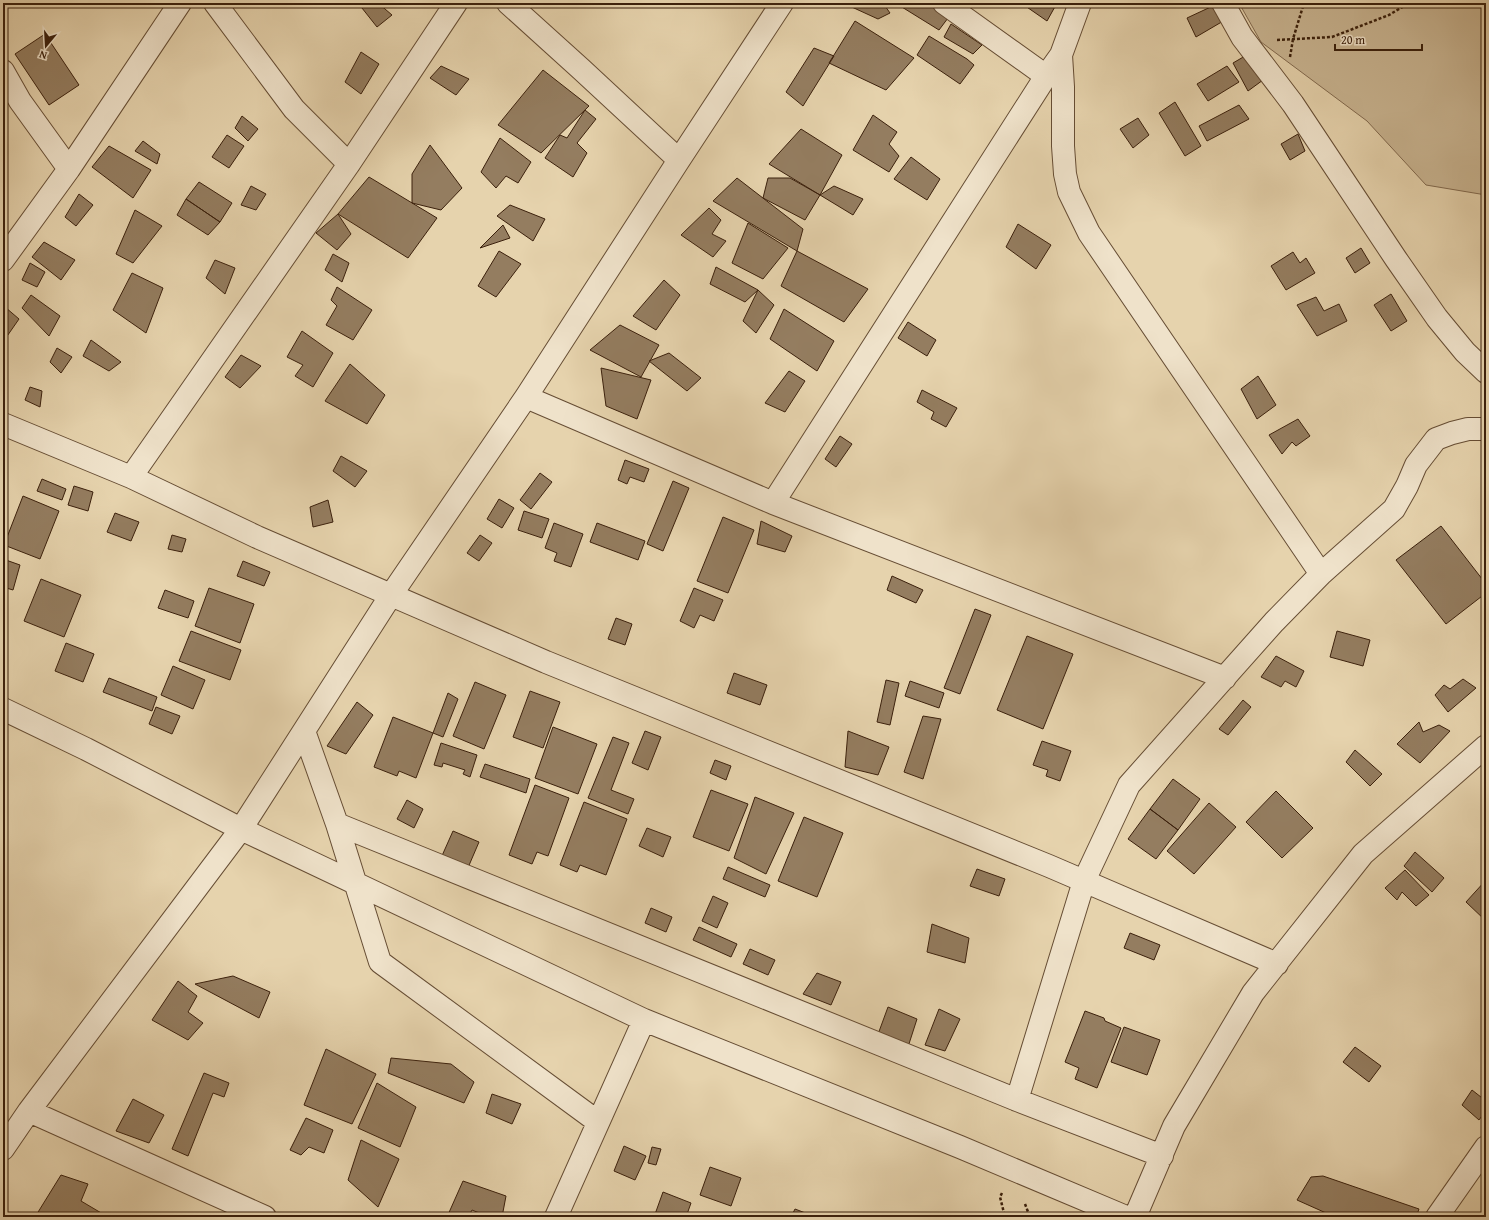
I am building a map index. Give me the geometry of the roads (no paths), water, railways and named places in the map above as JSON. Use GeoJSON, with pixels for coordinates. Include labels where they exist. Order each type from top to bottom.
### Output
{"type":"FeatureCollection","features":[{"type":"Feature","properties":{"kind":"street"},"geometry":{"type":"LineString","coordinates":[[3,260],[69,169],[180,3]]}},
{"type":"Feature","properties":{"kind":"street"},"geometry":{"type":"LineString","coordinates":[[215,3],[294,109],[349,164]]}},
{"type":"Feature","properties":{"kind":"street"},"geometry":{"type":"LineString","coordinates":[[131,477],[349,164],[456,3]]}},
{"type":"Feature","properties":{"kind":"street"},"geometry":{"type":"LineString","coordinates":[[508,3],[679,160]]}},
{"type":"Feature","properties":{"kind":"street"},"geometry":{"type":"LineString","coordinates":[[3,1149],[242,829],[391,595],[526,397],[782,3]]}},
{"type":"Feature","properties":{"kind":"street"},"geometry":{"type":"LineString","coordinates":[[944,3],[1046,76]]}},
{"type":"Feature","properties":{"kind":"street"},"geometry":{"type":"LineString","coordinates":[[773,503],[1046,76],[1061,55],[1080,3]]}},
{"type":"Feature","properties":{"kind":"street"},"geometry":{"type":"LineString","coordinates":[[1223,3],[1242,37],[1293,104],[1437,318],[1465,352],[1486,372]]}},
{"type":"Feature","properties":{"kind":"street"},"geometry":{"type":"LineString","coordinates":[[1061,55],[1065,174],[1069,192],[1089,233],[1321,574]]}},
{"type":"Feature","properties":{"kind":"street"},"geometry":{"type":"LineString","coordinates":[[3,71],[20,101],[69,169]]}},
{"type":"Feature","properties":{"kind":"street"},"geometry":{"type":"LineString","coordinates":[[526,397],[773,503],[1225,678]]}},
{"type":"Feature","properties":{"kind":"street"},"geometry":{"type":"LineString","coordinates":[[3,424],[131,477],[257,537],[546,662],[1084,881],[1277,964]]}},
{"type":"Feature","properties":{"kind":"street"},"geometry":{"type":"LineString","coordinates":[[1017,1100],[1084,881],[1129,785],[1274,622],[1321,574],[1394,509],[1407,486],[1416,465],[1436,439],[1468,429],[1486,429]]}},
{"type":"Feature","properties":{"kind":"street"},"geometry":{"type":"LineString","coordinates":[[3,709],[86,749],[242,829],[644,1020],[953,1144],[1126,1217]]}},
{"type":"Feature","properties":{"kind":"street"},"geometry":{"type":"LineString","coordinates":[[304,731],[336,824],[380,962],[598,1122]]}},
{"type":"Feature","properties":{"kind":"street"},"geometry":{"type":"LineString","coordinates":[[1135,1217],[1174,1126],[1253,993],[1363,854],[1486,746]]}},
{"type":"Feature","properties":{"kind":"street"},"geometry":{"type":"LineString","coordinates":[[336,824],[1017,1100],[1162,1156]]}},
{"type":"Feature","properties":{"kind":"street"},"geometry":{"type":"LineString","coordinates":[[556,1217],[644,1020]]}},
{"type":"Feature","properties":{"kind":"street"},"geometry":{"type":"LineString","coordinates":[[30,1111],[265,1217]]}},
{"type":"Feature","properties":{"kind":"street"},"geometry":{"type":"LineString","coordinates":[[1437,1217],[1486,1147]]}}]}
